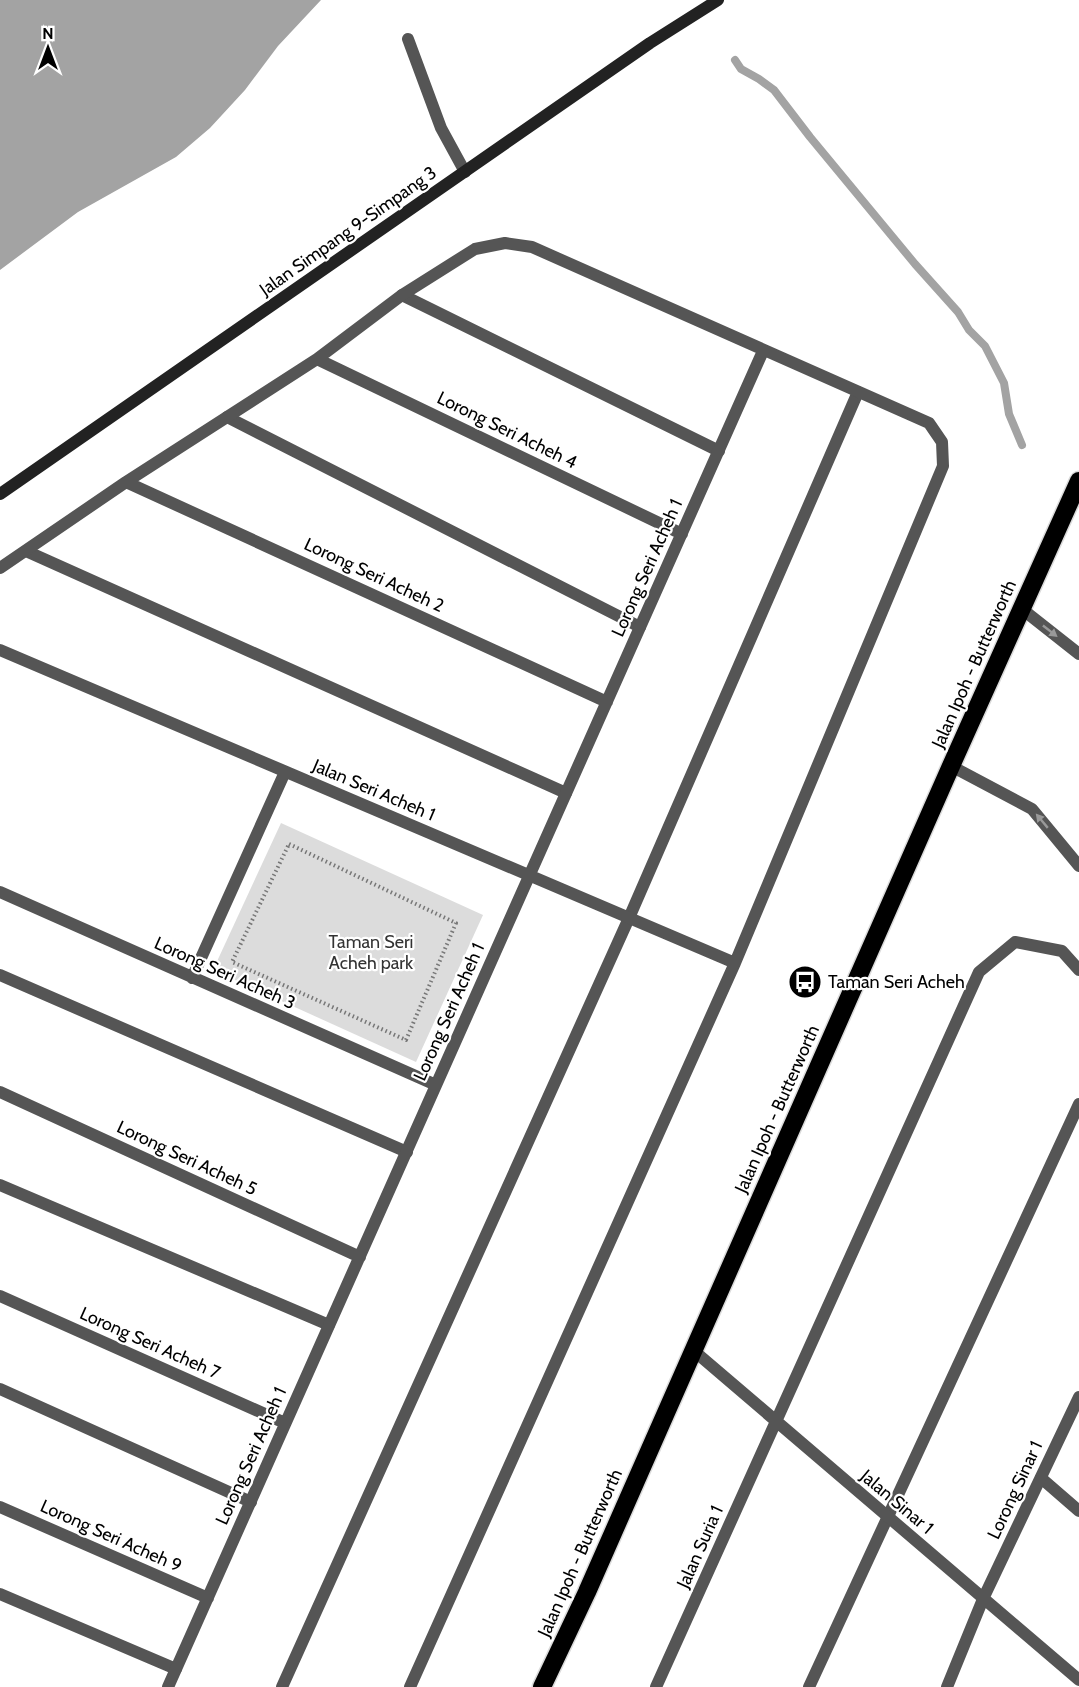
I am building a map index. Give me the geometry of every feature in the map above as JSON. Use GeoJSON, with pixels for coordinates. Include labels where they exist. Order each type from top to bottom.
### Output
{"type":"FeatureCollection","features":[{"type":"Feature","properties":{"kind":"highway","name":"Jalan Ipoh - Butterworth"},"geometry":{"type":"LineString","coordinates":[[542,1687],[586,1593],[951,766],[1079,482]]}},
{"type":"Feature","properties":{"kind":"street","name":"Jalan Simpang 9-Simpang 3"},"geometry":{"type":"LineString","coordinates":[[0,494],[650,43],[718,0]]}},
{"type":"Feature","properties":{"kind":"street"},"geometry":{"type":"LineString","coordinates":[[408,39],[441,128],[465,172]]}},
{"type":"Feature","properties":{"kind":"street"},"geometry":{"type":"LineString","coordinates":[[0,568],[126,482],[317,359],[402,294],[475,249],[505,243],[532,247],[929,423],[942,442],[943,466],[735,963],[410,1687]]}},
{"type":"Feature","properties":{"kind":"street"},"geometry":{"type":"LineString","coordinates":[[402,294],[719,451]]}},
{"type":"Feature","properties":{"kind":"street","name":"Lorong Seri Acheh 1"},"geometry":{"type":"LineString","coordinates":[[168,1687],[763,351]]}},
{"type":"Feature","properties":{"kind":"street","name":"Lorong Seri Acheh 4"},"geometry":{"type":"LineString","coordinates":[[317,359],[682,534]]}},
{"type":"Feature","properties":{"kind":"street"},"geometry":{"type":"LineString","coordinates":[[282,1687],[629,918],[858,392]]}},
{"type":"Feature","properties":{"kind":"street"},"geometry":{"type":"LineString","coordinates":[[227,417],[640,627]]}},
{"type":"Feature","properties":{"kind":"street","name":"Lorong Seri Acheh 2"},"geometry":{"type":"LineString","coordinates":[[126,482],[607,702]]}},
{"type":"Feature","properties":{"kind":"street"},"geometry":{"type":"LineString","coordinates":[[26,550],[566,793]]}},
{"type":"Feature","properties":{"kind":"street"},"geometry":{"type":"LineString","coordinates":[[1022,609],[1079,654]]}},
{"type":"Feature","properties":{"kind":"street","name":"Jalan Seri Acheh 1"},"geometry":{"type":"LineString","coordinates":[[0,650],[735,963]]}},
{"type":"Feature","properties":{"kind":"street"},"geometry":{"type":"LineString","coordinates":[[951,766],[1032,809],[1079,866]]}},
{"type":"Feature","properties":{"kind":"street"},"geometry":{"type":"LineString","coordinates":[[192,978],[285,772]]}},
{"type":"Feature","properties":{"kind":"street","name":"Lorong Seri Acheh 3"},"geometry":{"type":"LineString","coordinates":[[0,892],[436,1085]]}},
{"type":"Feature","properties":{"kind":"street","name":"Jalan Suria 1"},"geometry":{"type":"LineString","coordinates":[[656,1687],[979,972],[1015,942],[1062,951],[1079,970]]}},
{"type":"Feature","properties":{"kind":"street"},"geometry":{"type":"LineString","coordinates":[[0,975],[406,1152]]}},
{"type":"Feature","properties":{"kind":"street","name":"Lorong Seri Acheh 5"},"geometry":{"type":"LineString","coordinates":[[0,1092],[360,1257]]}},
{"type":"Feature","properties":{"kind":"street"},"geometry":{"type":"LineString","coordinates":[[809,1687],[1079,1104]]}},
{"type":"Feature","properties":{"kind":"street"},"geometry":{"type":"LineString","coordinates":[[0,1185],[329,1325]]}},
{"type":"Feature","properties":{"kind":"street","name":"Lorong Seri Acheh 7"},"geometry":{"type":"LineString","coordinates":[[0,1296],[285,1423]]}},
{"type":"Feature","properties":{"kind":"street","name":"Jalan Sinar 1"},"geometry":{"type":"LineString","coordinates":[[693,1350],[1079,1680]]}},
{"type":"Feature","properties":{"kind":"street"},"geometry":{"type":"LineString","coordinates":[[0,1389],[251,1502]]}},
{"type":"Feature","properties":{"kind":"street","name":"Lorong Sinar 1"},"geometry":{"type":"LineString","coordinates":[[949,1686],[983,1599],[1079,1397]]}},
{"type":"Feature","properties":{"kind":"street"},"geometry":{"type":"LineString","coordinates":[[1041,1478],[1079,1511]]}},
{"type":"Feature","properties":{"kind":"street","name":"Lorong Seri Acheh 9"},"geometry":{"type":"LineString","coordinates":[[0,1507],[208,1598]]}},
{"type":"Feature","properties":{"kind":"street"},"geometry":{"type":"LineString","coordinates":[[0,1594],[176,1669]]}},
{"type":"Feature","properties":{"kind":"path"},"geometry":{"type":"LineString","coordinates":[[289,844],[456,923],[406,1040],[232,962],[289,844]]}},
{"type":"Feature","properties":{"kind":"green space","name":"Taman Seri Acheh park"},"geometry":{"type":"Polygon","coordinates":[[[281,823],[483,915],[416,1062],[213,970],[281,823]]]}},
{"type":"Feature","properties":{"kind":"shaded area"},"geometry":{"type":"Polygon","coordinates":[[[0,0],[321,0],[278,46],[245,90],[210,128],[176,157],[78,212],[0,270],[0,0]]]}},
{"type":"Feature","properties":{"kind":"waterway"},"geometry":{"type":"LineString","coordinates":[[735,60],[741,69],[774,90],[915,264],[958,312],[969,330],[985,346],[1004,383],[1009,414],[1022,445]]}},
{"type":"Feature","properties":{"kind":"place","name":"Taman Seri Acheh"},"geometry":{"type":"Point","coordinates":[805,982]}}]}
